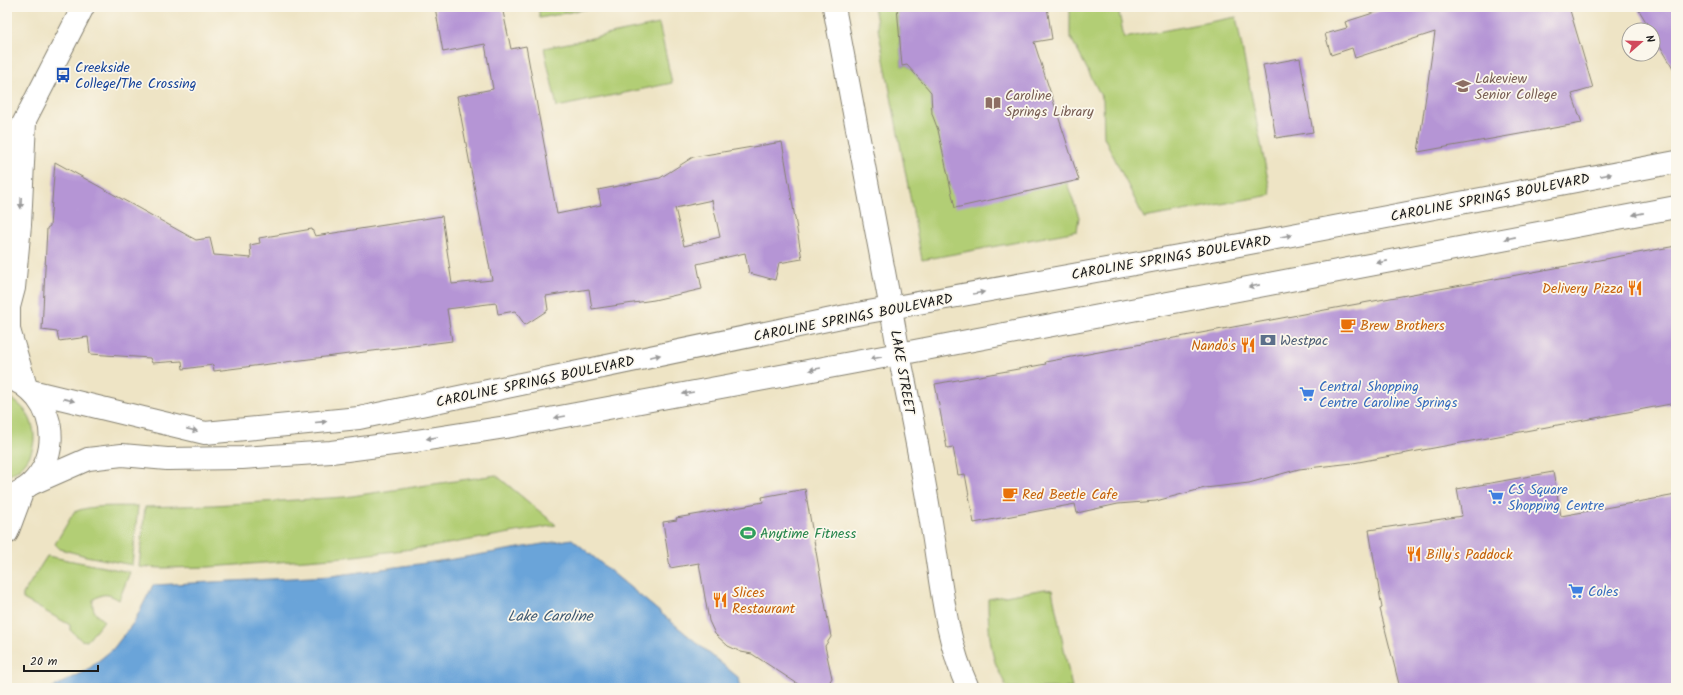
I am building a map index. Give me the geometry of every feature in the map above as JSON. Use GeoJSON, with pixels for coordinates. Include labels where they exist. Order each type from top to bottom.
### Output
{"type":"FeatureCollection","features":[{"type":"Feature","properties":{"kind":"main road"},"geometry":{"type":"LineString","coordinates":[[7,155],[83,7]]}},
{"type":"Feature","properties":{"kind":"main road","name":"LAKE STREET"},"geometry":{"type":"LineString","coordinates":[[834,7],[929,508],[950,632],[958,667],[968,688]]}},
{"type":"Feature","properties":{"kind":"main road"},"geometry":{"type":"LineString","coordinates":[[7,533],[20,490],[44,467],[51,448],[50,427],[44,408],[22,385],[9,330],[9,307],[14,288],[20,225],[14,174],[25,122]]}},
{"type":"Feature","properties":{"kind":"main road","name":"CAROLINE SPRINGS BOULEVARD"},"geometry":{"type":"LineString","coordinates":[[22,385],[205,433],[352,419],[839,318],[1234,246],[1676,162]]}},
{"type":"Feature","properties":{"kind":"main road"},"geometry":{"type":"LineString","coordinates":[[20,490],[88,459],[122,455],[167,459],[242,458],[331,452],[506,426],[899,354],[1676,207]]}},
{"type":"Feature","properties":{"kind":"green space"},"geometry":{"type":"Polygon","coordinates":[[[538,7],[596,7],[540,18],[538,7]]]}},
{"type":"Feature","properties":{"kind":"green space"},"geometry":{"type":"Polygon","coordinates":[[[874,7],[897,7],[902,66],[907,65],[931,92],[932,114],[1067,183],[1079,217],[1077,231],[922,260],[874,7]]]}},
{"type":"Feature","properties":{"kind":"green space"},"geometry":{"type":"Polygon","coordinates":[[[1070,7],[1118,7],[1124,38],[1236,17],[1271,195],[1144,218],[1104,137],[1103,100],[1070,36],[1070,7]]]}},
{"type":"Feature","properties":{"kind":"green space"},"geometry":{"type":"Polygon","coordinates":[[[659,24],[672,83],[557,107],[544,48],[659,24]]]}},
{"type":"Feature","properties":{"kind":"green space"},"geometry":{"type":"Polygon","coordinates":[[[7,397],[19,404],[27,414],[32,425],[34,436],[28,459],[19,469],[7,476],[7,397]]]}},
{"type":"Feature","properties":{"kind":"green space"},"geometry":{"type":"Polygon","coordinates":[[[496,475],[556,525],[436,546],[346,557],[209,567],[139,567],[145,507],[214,505],[345,497],[496,475]]]}},
{"type":"Feature","properties":{"kind":"green space"},"geometry":{"type":"Polygon","coordinates":[[[105,506],[138,506],[132,565],[60,549],[55,544],[74,512],[81,509],[105,506]]]}},
{"type":"Feature","properties":{"kind":"green space"},"geometry":{"type":"Polygon","coordinates":[[[47,556],[130,572],[119,600],[112,596],[103,595],[93,600],[95,612],[104,621],[87,641],[81,640],[70,630],[70,625],[23,599],[23,594],[47,556]]]}},
{"type":"Feature","properties":{"kind":"green space"},"geometry":{"type":"Polygon","coordinates":[[[1045,589],[1052,590],[1072,688],[1007,688],[996,665],[991,647],[988,599],[1045,589]]]}},
{"type":"Feature","properties":{"kind":"water","name":"Lake Caroline"},"geometry":{"type":"Polygon","coordinates":[[[572,539],[739,678],[741,688],[51,688],[86,671],[113,649],[134,622],[153,585],[331,576],[454,559],[572,539]]]}},
{"type":"Feature","properties":{"kind":"building"},"geometry":{"type":"Polygon","coordinates":[[[435,7],[502,7],[511,49],[526,46],[557,214],[601,205],[598,190],[660,178],[693,157],[782,142],[802,259],[779,263],[775,280],[749,273],[745,253],[697,264],[702,289],[654,300],[592,309],[589,289],[546,296],[548,310],[525,325],[515,311],[498,314],[496,303],[447,309],[452,341],[214,371],[213,365],[183,369],[182,361],[152,363],[150,358],[90,354],[88,337],[59,341],[57,332],[42,330],[47,228],[50,226],[55,162],[196,240],[210,238],[214,255],[251,258],[250,245],[260,243],[259,238],[312,229],[315,236],[442,216],[452,284],[492,280],[457,96],[493,89],[485,44],[443,52],[435,7]],[[712,200],[675,208],[684,246],[720,237],[712,200]]]}},
{"type":"Feature","properties":{"kind":"building","name":"Caroline Springs Library"},"geometry":{"type":"Polygon","coordinates":[[[897,7],[1047,7],[1052,39],[1034,42],[1079,180],[955,208],[938,130],[932,114],[931,92],[907,65],[902,66],[897,7]]]}},
{"type":"Feature","properties":{"kind":"building"},"geometry":{"type":"Polygon","coordinates":[[[1392,7],[1569,7],[1593,88],[1572,94],[1582,123],[1418,152],[1435,32],[1355,58],[1352,48],[1331,55],[1325,34],[1347,28],[1345,22],[1392,7]]]}},
{"type":"Feature","properties":{"kind":"building"},"geometry":{"type":"Polygon","coordinates":[[[1637,7],[1676,7],[1676,73],[1661,48],[1661,22],[1646,22],[1637,7]]]}},
{"type":"Feature","properties":{"kind":"building"},"geometry":{"type":"Polygon","coordinates":[[[1300,58],[1313,132],[1276,138],[1263,65],[1300,58]]]}},
{"type":"Feature","properties":{"kind":"building","name":"Central Shopping Centre Caroline Springs"},"geometry":{"type":"Polygon","coordinates":[[[1676,246],[1676,403],[1353,463],[1299,469],[1249,483],[1205,488],[1156,501],[1118,504],[1077,513],[1075,504],[974,523],[965,474],[958,475],[953,447],[947,448],[935,384],[1046,364],[1045,362],[1676,246]]]}},
{"type":"Feature","properties":{"kind":"building","name":"CS Square Shopping Centre"},"geometry":{"type":"Polygon","coordinates":[[[1553,472],[1561,516],[1676,495],[1676,688],[1400,688],[1380,609],[1382,608],[1369,530],[1462,516],[1457,489],[1553,472]]]}},
{"type":"Feature","properties":{"kind":"building"},"geometry":{"type":"Polygon","coordinates":[[[805,489],[831,637],[825,646],[832,678],[826,688],[804,688],[752,654],[741,652],[728,646],[715,634],[709,621],[699,563],[670,568],[663,522],[677,520],[676,518],[747,506],[763,502],[762,497],[805,489]]]}},
{"type":"Feature","properties":{"kind":"place","name":"Creekside College/The Crossing"},"geometry":{"type":"Point","coordinates":[63,75]}},
{"type":"Feature","properties":{"kind":"place","name":"Lakeview Senior College"},"geometry":{"type":"Point","coordinates":[1463,86]}},
{"type":"Feature","properties":{"kind":"place","name":"Caroline Springs Library"},"geometry":{"type":"Point","coordinates":[993,103]}},
{"type":"Feature","properties":{"kind":"place","name":"Delivery Pizza"},"geometry":{"type":"Point","coordinates":[1635,288]}},
{"type":"Feature","properties":{"kind":"place","name":"Brew Brothers"},"geometry":{"type":"Point","coordinates":[1348,325]}},
{"type":"Feature","properties":{"kind":"place","name":"Westpac"},"geometry":{"type":"Point","coordinates":[1268,340]}},
{"type":"Feature","properties":{"kind":"place","name":"Nando's"},"geometry":{"type":"Point","coordinates":[1248,345]}},
{"type":"Feature","properties":{"kind":"place","name":"Central Shopping Centre Caroline Springs"},"geometry":{"type":"Point","coordinates":[1307,394]}},
{"type":"Feature","properties":{"kind":"place","name":"Red Beetle Cafe"},"geometry":{"type":"Point","coordinates":[1010,494]}},
{"type":"Feature","properties":{"kind":"place","name":"CS Square Shopping Centre"},"geometry":{"type":"Point","coordinates":[1496,497]}},
{"type":"Feature","properties":{"kind":"place","name":"Anytime Fitness"},"geometry":{"type":"Point","coordinates":[748,533]}},
{"type":"Feature","properties":{"kind":"place","name":"Billy's Paddock"},"geometry":{"type":"Point","coordinates":[1414,554]}},
{"type":"Feature","properties":{"kind":"place","name":"Coles"},"geometry":{"type":"Point","coordinates":[1576,591]}},
{"type":"Feature","properties":{"kind":"place","name":"Slices Restaurant"},"geometry":{"type":"Point","coordinates":[720,600]}}]}
